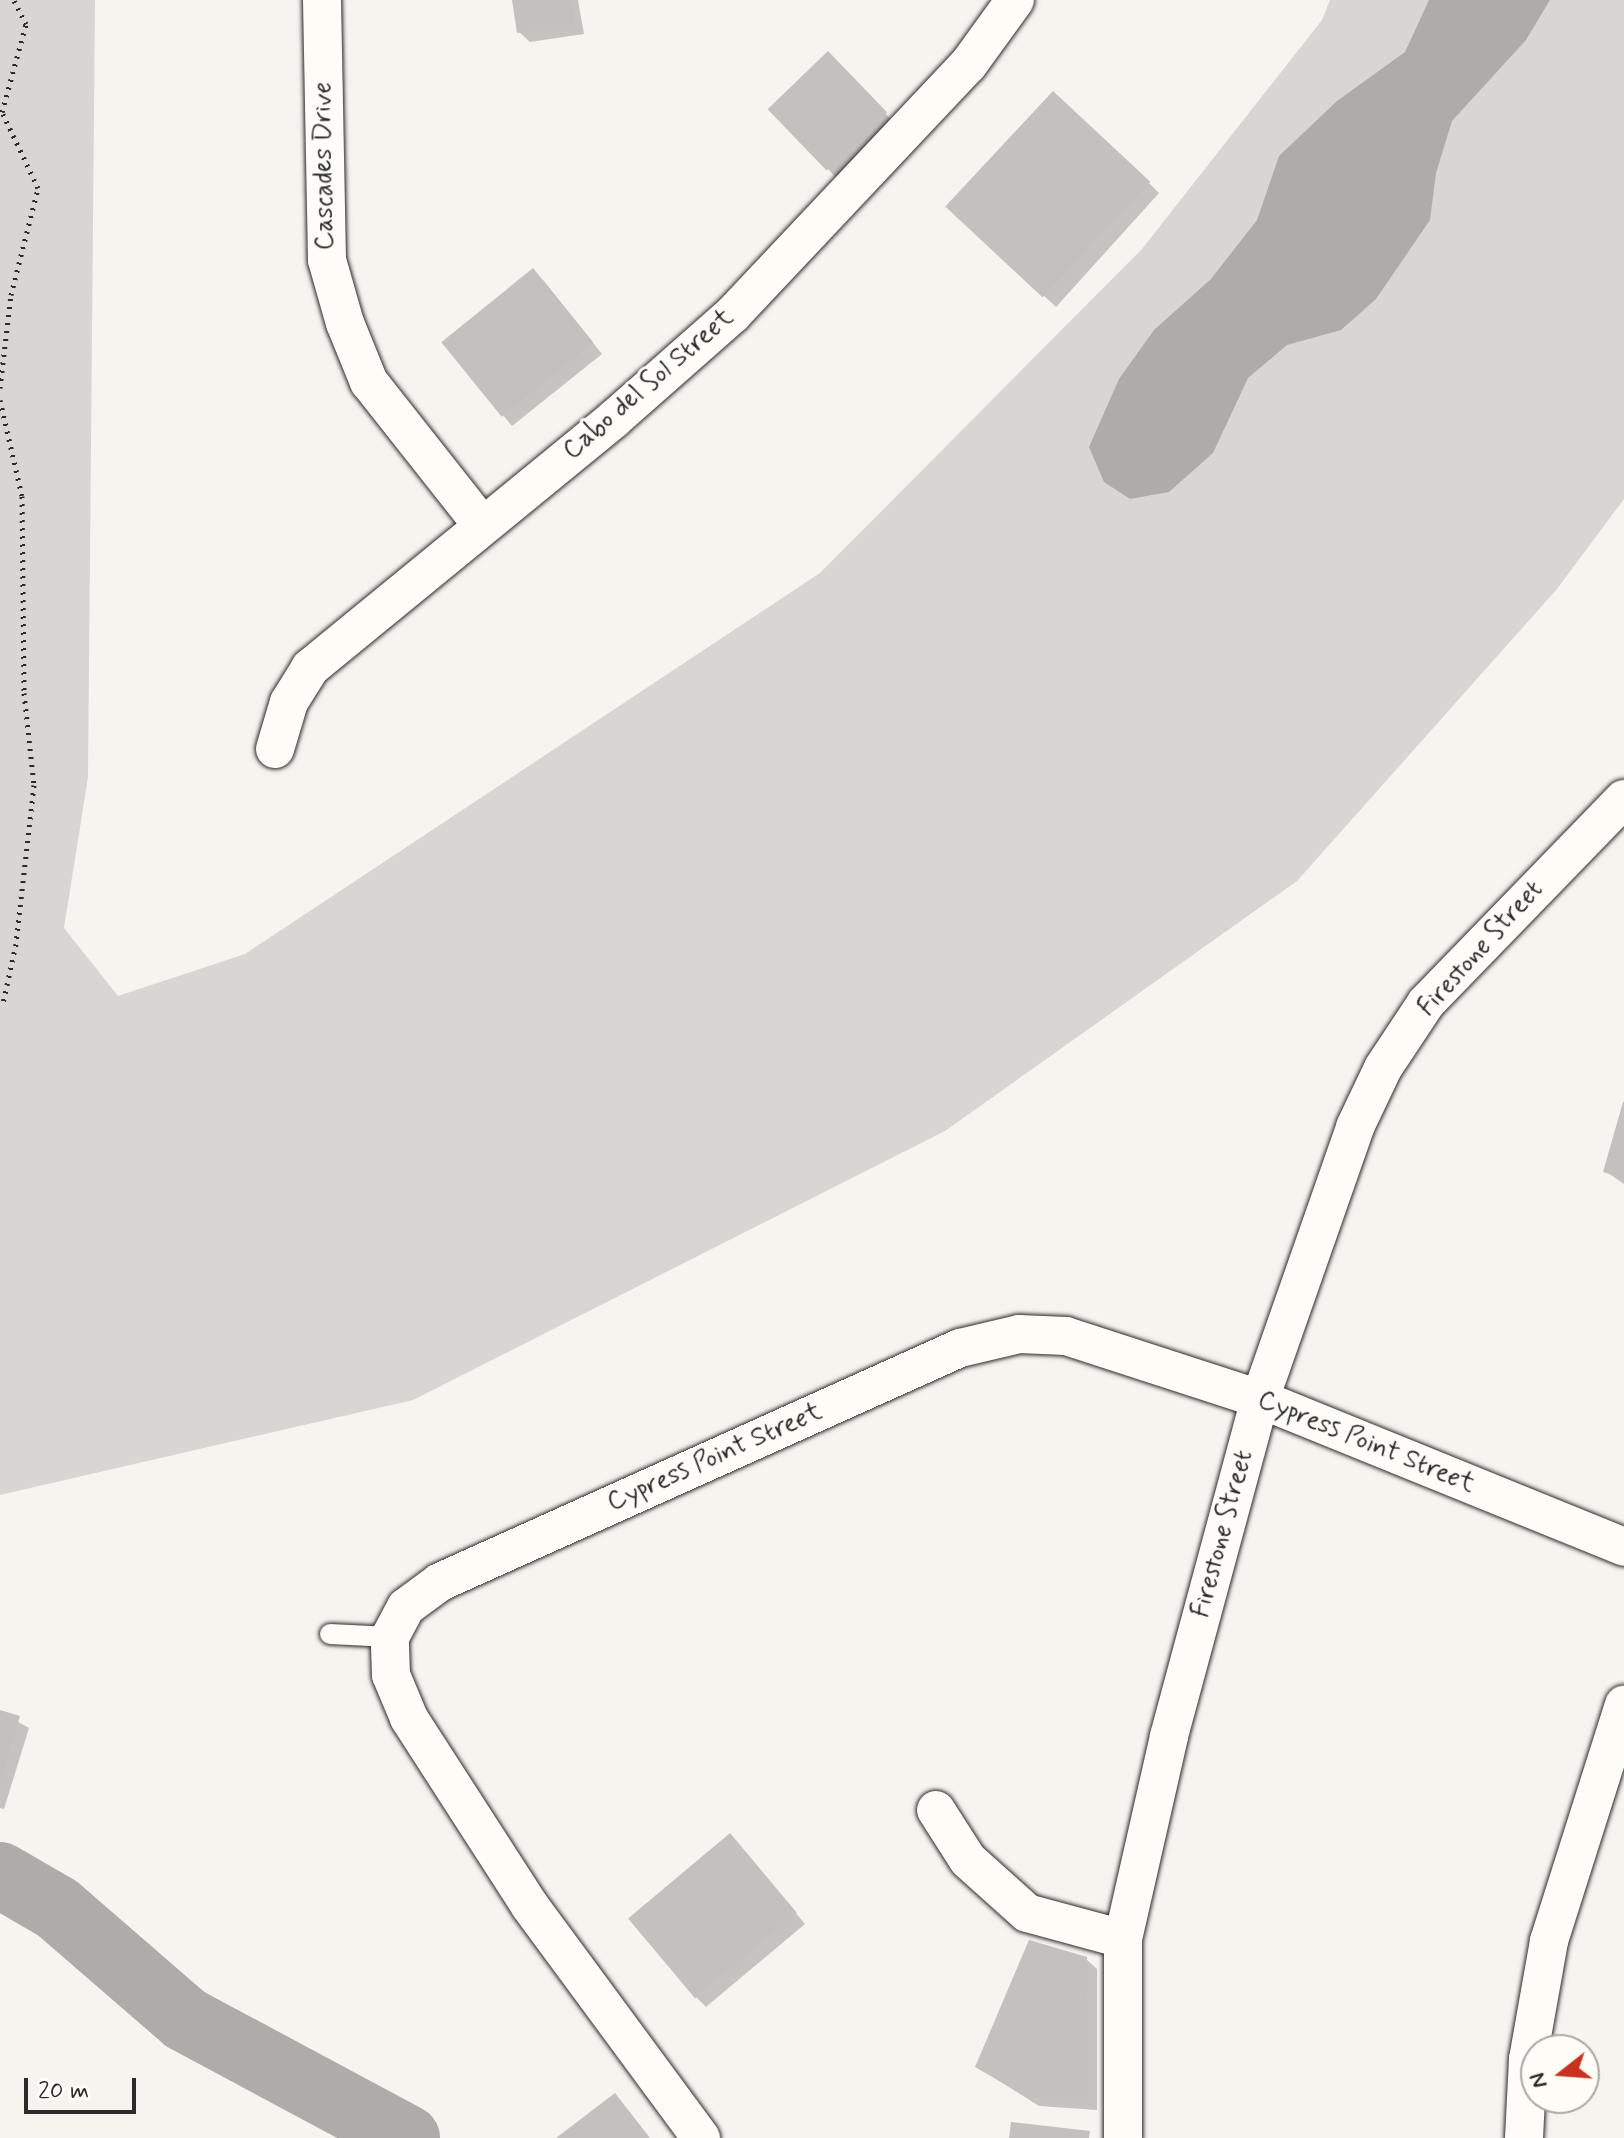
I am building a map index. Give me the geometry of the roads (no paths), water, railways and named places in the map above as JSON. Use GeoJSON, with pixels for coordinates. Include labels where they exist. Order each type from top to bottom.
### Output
{"type":"FeatureCollection","features":[{"type":"Feature","properties":{"kind":"street","name":"Cascades Drive"},"geometry":{"type":"LineString","coordinates":[[322,0],[327,260],[345,323],[369,382],[482,525]]}},
{"type":"Feature","properties":{"kind":"street","name":"Cabo del Sol Street"},"geometry":{"type":"LineString","coordinates":[[275,749],[289,702],[310,668],[614,419],[733,314],[968,65],[1015,0]]}},
{"type":"Feature","properties":{"kind":"street","name":"Firestone Street"},"geometry":{"type":"LineString","coordinates":[[1123,2138],[1123,1939],[1169,1736],[1260,1399],[1355,1127],[1383,1068],[1426,1003],[1624,799]]}},
{"type":"Feature","properties":{"kind":"street","name":"Cypress Point Street"},"geometry":{"type":"LineString","coordinates":[[390,1637],[406,1607],[440,1582],[960,1348],[1019,1334],[1066,1336],[1260,1399],[1624,1547]]}},
{"type":"Feature","properties":{"kind":"street"},"geometry":{"type":"LineString","coordinates":[[390,1637],[391,1675],[409,1718],[530,1906],[701,2138]]}},
{"type":"Feature","properties":{"kind":"street"},"geometry":{"type":"LineString","coordinates":[[1524,2138],[1528,2059],[1549,1941],[1624,1705]]}},
{"type":"Feature","properties":{"kind":"street"},"geometry":{"type":"LineString","coordinates":[[936,1810],[968,1860],[1027,1913],[1123,1939]]}},
{"type":"Feature","properties":{"kind":"lane"},"geometry":{"type":"LineString","coordinates":[[330,1634],[390,1637]]}},
{"type":"Feature","properties":{"kind":"waterway"},"geometry":{"type":"LineString","coordinates":[[0,1875],[57,1908],[185,2019],[407,2138]]}}]}
